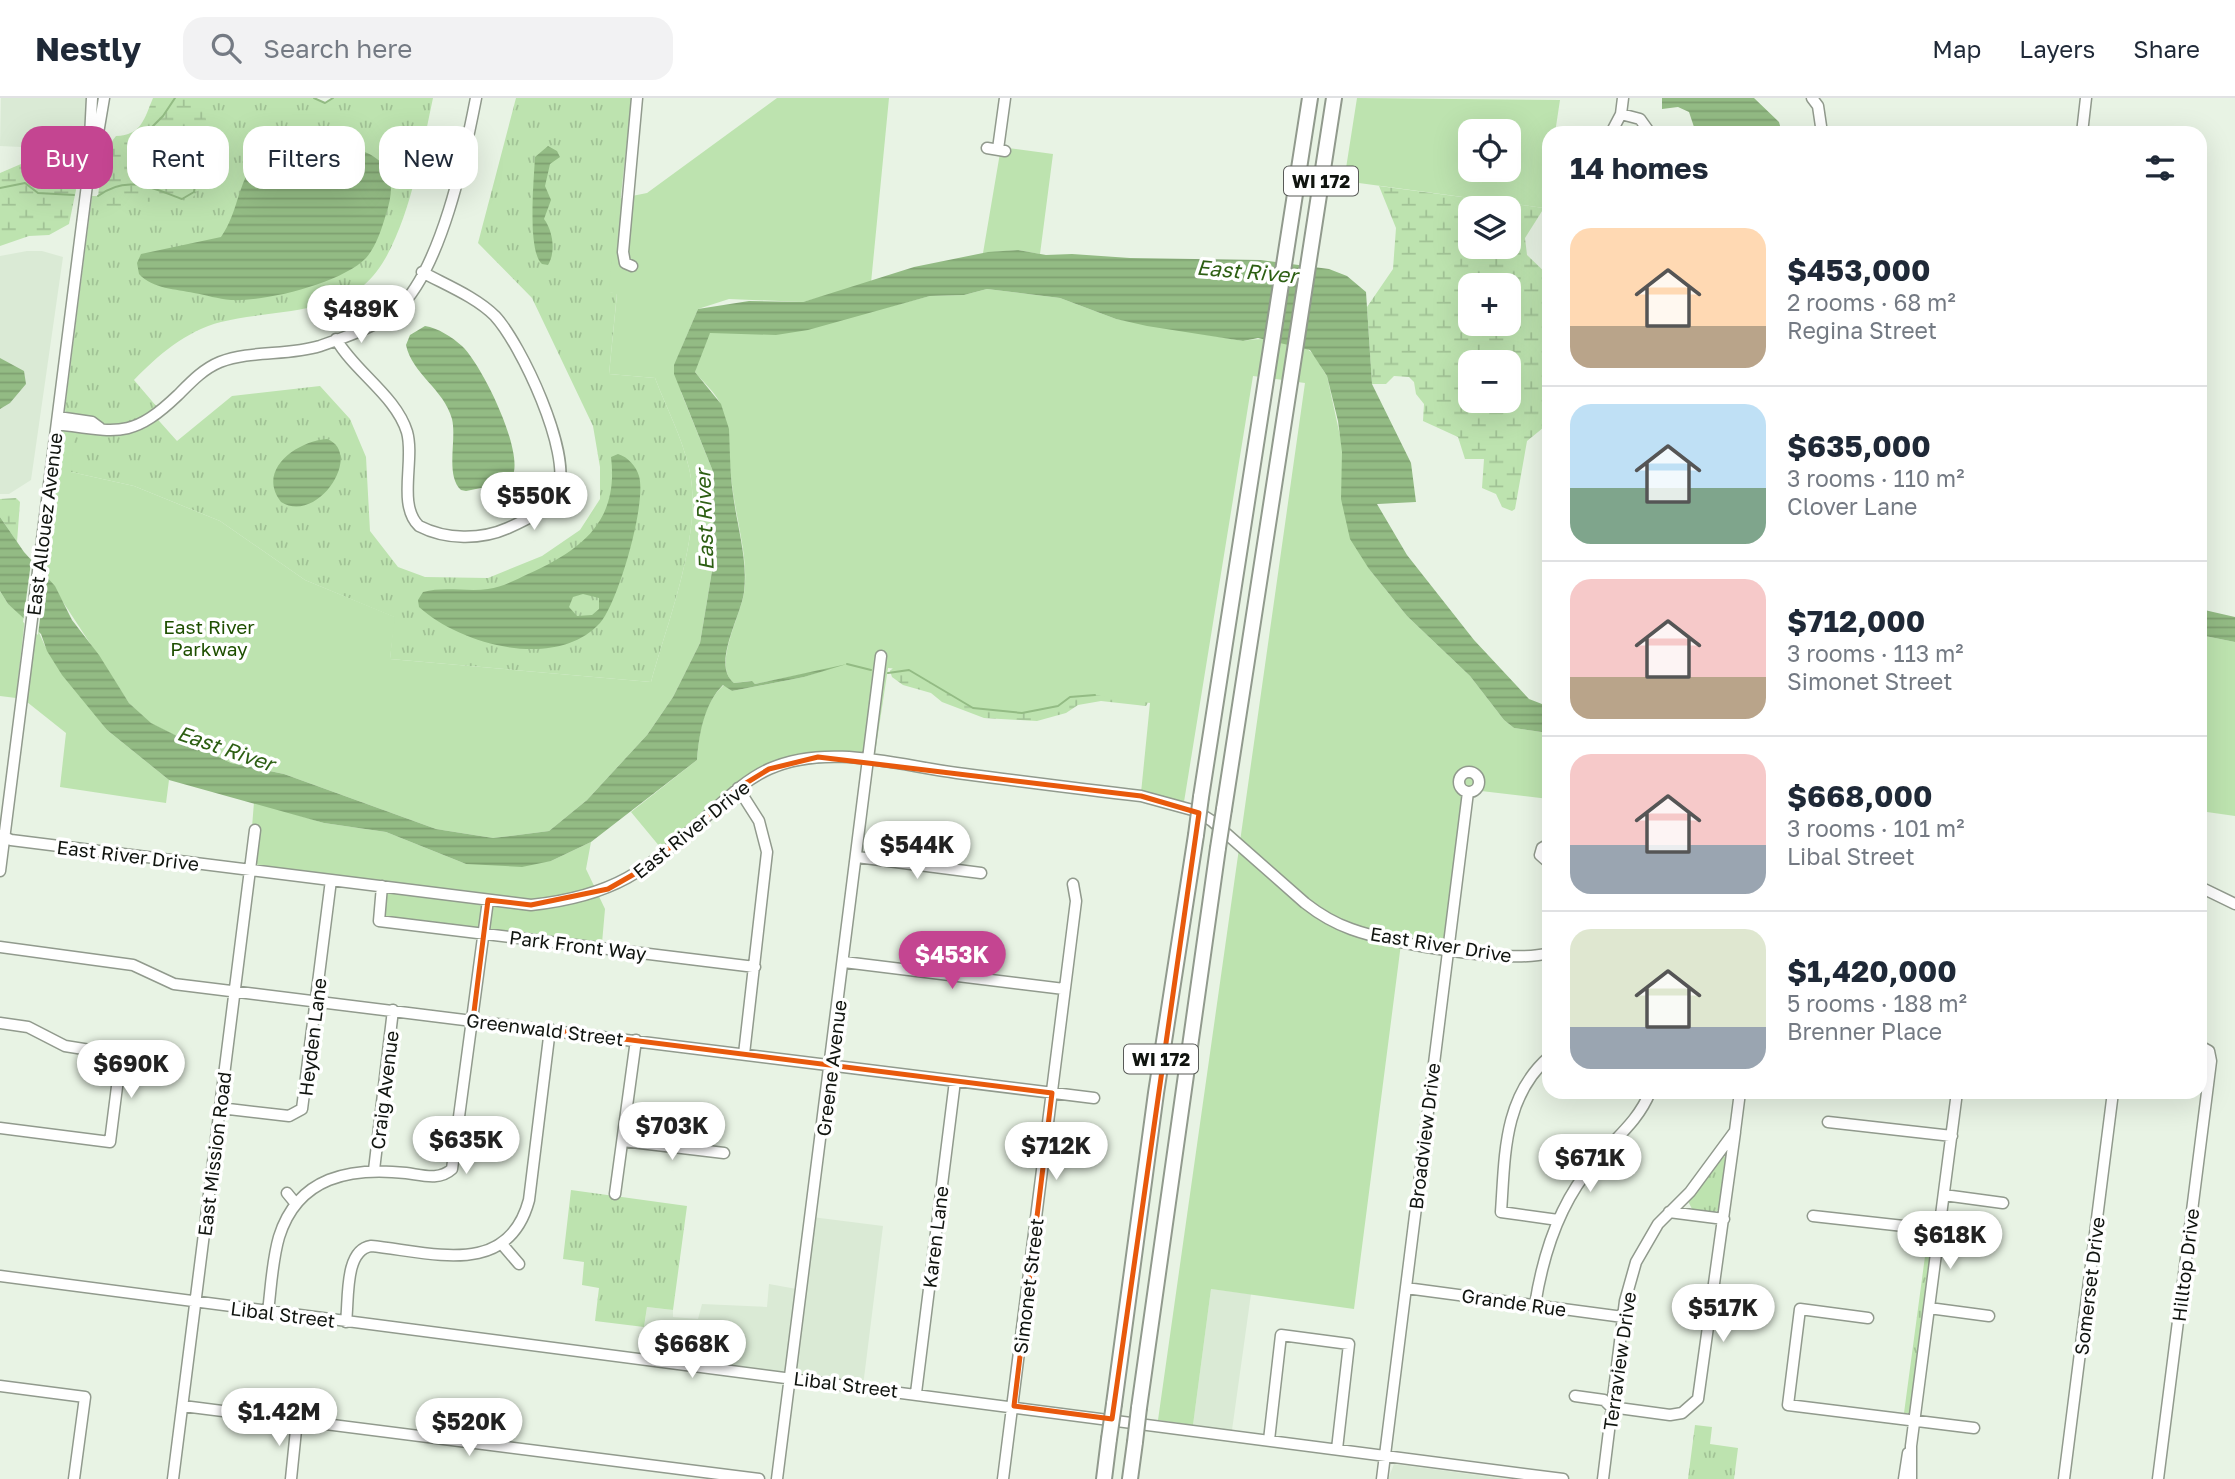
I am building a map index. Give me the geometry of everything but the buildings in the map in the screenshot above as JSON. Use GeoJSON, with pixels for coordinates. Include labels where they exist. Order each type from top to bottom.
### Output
{"type":"FeatureCollection","features":[{"type":"Feature","properties":{"kind":"highway","name":"WI 172"},"geometry":{"type":"LineString","coordinates":[[1104,1479],[1151,1124],[1310,98]]}},
{"type":"Feature","properties":{"kind":"highway","name":"WI 172"},"geometry":{"type":"LineString","coordinates":[[1130,1479],[1217,848],[1334,98]]}},
{"type":"Feature","properties":{"kind":"street","name":"East Allouez Avenue"},"geometry":{"type":"LineString","coordinates":[[91,126],[92,98]]}},
{"type":"Feature","properties":{"kind":"street","name":"East Allouez Avenue"},"geometry":{"type":"LineString","coordinates":[[98,126],[104,98]]}},
{"type":"Feature","properties":{"kind":"street"},"geometry":{"type":"LineString","coordinates":[[58,421],[92,422],[100,428],[124,430],[145,423],[200,374],[223,361],[309,349],[396,311],[422,272],[455,192],[476,98]]}},
{"type":"Feature","properties":{"kind":"street"},"geometry":{"type":"LineString","coordinates":[[632,266],[625,263],[623,252],[637,98]]}},
{"type":"Feature","properties":{"kind":"street"},"geometry":{"type":"LineString","coordinates":[[987,148],[1002,150],[1005,98]]}},
{"type":"Feature","properties":{"kind":"street"},"geometry":{"type":"LineString","coordinates":[[1615,126],[1621,114],[1623,98]]}},
{"type":"Feature","properties":{"kind":"street"},"geometry":{"type":"LineString","coordinates":[[1812,98],[1818,106],[1821,126]]}},
{"type":"Feature","properties":{"kind":"street"},"geometry":{"type":"LineString","coordinates":[[2083,126],[2086,98]]}},
{"type":"Feature","properties":{"kind":"street"},"geometry":{"type":"LineString","coordinates":[[1621,114],[1640,119],[1645,126]]}},
{"type":"Feature","properties":{"kind":"street","name":"East Allouez Avenue"},"geometry":{"type":"LineString","coordinates":[[0,871],[2,836],[87,189]]}},
{"type":"Feature","properties":{"kind":"street"},"geometry":{"type":"LineString","coordinates":[[336,339],[349,361],[393,407],[404,424],[410,450],[410,508],[419,526],[442,534],[487,536],[520,523],[542,509],[556,493],[561,470],[549,421],[525,368],[505,329],[493,314],[422,272]]}},
{"type":"Feature","properties":{"kind":"street","name":"Greene Avenue"},"geometry":{"type":"LineString","coordinates":[[777,1479],[881,656]]}},
{"type":"Feature","properties":{"kind":"street","name":"East River Drive"},"geometry":{"type":"LineString","coordinates":[[2,836],[11,840],[531,905],[586,897],[608,889],[650,865],[738,788],[769,769],[817,757],[869,759],[1141,796],[1178,805],[1196,811],[1238,840],[1320,914],[1374,936],[1518,957],[1542,954]]}},
{"type":"Feature","properties":{"kind":"street"},"geometry":{"type":"LineString","coordinates":[[738,788],[760,821],[766,841],[767,863],[744,1054]]}},
{"type":"Feature","properties":{"kind":"street","name":"Broadview Drive"},"geometry":{"type":"LineString","coordinates":[[1382,1479],[1468,792]]}},
{"type":"Feature","properties":{"kind":"street","name":"East Mission Road"},"geometry":{"type":"LineString","coordinates":[[173,1479],[255,830]]}},
{"type":"Feature","properties":{"kind":"street"},"geometry":{"type":"LineString","coordinates":[[857,857],[981,873]]}},
{"type":"Feature","properties":{"kind":"street","name":"Heyden Lane"},"geometry":{"type":"LineString","coordinates":[[220,1108],[285,1116],[300,1112],[304,1105],[331,880]]}},
{"type":"Feature","properties":{"kind":"street","name":"Simonet Street"},"geometry":{"type":"LineString","coordinates":[[1003,1479],[1076,901],[1073,884]]}},
{"type":"Feature","properties":{"kind":"street","name":"Park Front Way"},"geometry":{"type":"LineString","coordinates":[[382,886],[379,921],[755,967]]}},
{"type":"Feature","properties":{"kind":"street"},"geometry":{"type":"LineString","coordinates":[[2207,890],[2235,904]]}},
{"type":"Feature","properties":{"kind":"street"},"geometry":{"type":"LineString","coordinates":[[268,1312],[278,1239],[296,1204],[328,1180],[353,1172],[374,1170],[436,1177],[452,1169],[488,900]]}},
{"type":"Feature","properties":{"kind":"street","name":"Greenwald Street"},"geometry":{"type":"LineString","coordinates":[[0,947],[116,961],[133,965],[174,984],[1094,1098]]}},
{"type":"Feature","properties":{"kind":"street"},"geometry":{"type":"LineString","coordinates":[[844,962],[1064,989]]}},
{"type":"Feature","properties":{"kind":"street","name":"Craig Avenue"},"geometry":{"type":"LineString","coordinates":[[374,1170],[394,1010]]}},
{"type":"Feature","properties":{"kind":"street"},"geometry":{"type":"LineString","coordinates":[[0,1023],[28,1027],[65,1046],[121,1055],[110,1142],[0,1128]]}},
{"type":"Feature","properties":{"kind":"street"},"geometry":{"type":"LineString","coordinates":[[346,1322],[353,1261],[357,1252],[364,1247],[468,1257],[486,1253],[501,1243],[520,1223],[529,1200],[550,1029]]}},
{"type":"Feature","properties":{"kind":"street"},"geometry":{"type":"LineString","coordinates":[[615,1194],[636,1040]]}},
{"type":"Feature","properties":{"kind":"street","name":"Hilltop Drive"},"geometry":{"type":"LineString","coordinates":[[2207,1054],[2211,1061],[2207,1093]]}},
{"type":"Feature","properties":{"kind":"street"},"geometry":{"type":"LineString","coordinates":[[1542,1064],[1532,1075],[1510,1118],[1500,1212],[1558,1220]]}},
{"type":"Feature","properties":{"kind":"street","name":"Karen Lane"},"geometry":{"type":"LineString","coordinates":[[916,1393],[955,1081]]}},
{"type":"Feature","properties":{"kind":"street"},"geometry":{"type":"LineString","coordinates":[[1535,1305],[1545,1253],[1558,1220],[1585,1174],[1631,1125],[1647,1099]]}},
{"type":"Feature","properties":{"kind":"street","name":"Terraview Drive"},"geometry":{"type":"LineString","coordinates":[[1603,1479],[1623,1317],[1636,1262],[1658,1224],[1706,1172],[1735,1131],[1739,1099]]}},
{"type":"Feature","properties":{"kind":"street"},"geometry":{"type":"LineString","coordinates":[[1903,1479],[1915,1421],[1956,1099]]}},
{"type":"Feature","properties":{"kind":"street","name":"Somerset Drive"},"geometry":{"type":"LineString","coordinates":[[2064,1479],[2112,1099]]}},
{"type":"Feature","properties":{"kind":"street","name":"Hilltop Drive"},"geometry":{"type":"LineString","coordinates":[[2158,1479],[2206,1099]]}},
{"type":"Feature","properties":{"kind":"street"},"geometry":{"type":"LineString","coordinates":[[1828,1122],[1952,1136]]}},
{"type":"Feature","properties":{"kind":"street"},"geometry":{"type":"LineString","coordinates":[[1575,1396],[1604,1400],[1612,1407],[1670,1415],[1682,1413],[1698,1399],[1735,1131]]}},
{"type":"Feature","properties":{"kind":"street"},"geometry":{"type":"LineString","coordinates":[[623,1141],[724,1153]]}},
{"type":"Feature","properties":{"kind":"street"},"geometry":{"type":"LineString","coordinates":[[287,1194],[296,1204]]}},
{"type":"Feature","properties":{"kind":"street"},"geometry":{"type":"LineString","coordinates":[[1944,1195],[2003,1203]]}},
{"type":"Feature","properties":{"kind":"street"},"geometry":{"type":"LineString","coordinates":[[1669,1212],[1724,1219]]}},
{"type":"Feature","properties":{"kind":"street"},"geometry":{"type":"LineString","coordinates":[[1814,1216],[1940,1230]]}},
{"type":"Feature","properties":{"kind":"street"},"geometry":{"type":"LineString","coordinates":[[501,1243],[519,1264]]}},
{"type":"Feature","properties":{"kind":"street","name":"Libal Street"},"geometry":{"type":"LineString","coordinates":[[1,1276],[1014,1405],[1563,1479]]}},
{"type":"Feature","properties":{"kind":"street","name":"Grande Rue"},"geometry":{"type":"LineString","coordinates":[[1406,1288],[1623,1317]]}},
{"type":"Feature","properties":{"kind":"street"},"geometry":{"type":"LineString","coordinates":[[1929,1308],[1989,1316]]}},
{"type":"Feature","properties":{"kind":"street"},"geometry":{"type":"LineString","coordinates":[[1868,1318],[1800,1310],[1788,1405],[1974,1428]]}},
{"type":"Feature","properties":{"kind":"street"},"geometry":{"type":"LineString","coordinates":[[1269,1440],[1281,1335],[1349,1343],[1337,1449]]}},
{"type":"Feature","properties":{"kind":"street"},"geometry":{"type":"LineString","coordinates":[[0,1386],[85,1397],[74,1479]]}},
{"type":"Feature","properties":{"kind":"street"},"geometry":{"type":"LineString","coordinates":[[183,1406],[759,1479]]}},
{"type":"Feature","properties":{"kind":"street"},"geometry":{"type":"LineString","coordinates":[[291,1479],[297,1420]]}},
{"type":"Feature","properties":{"kind":"street"},"geometry":{"type":"LineString","coordinates":[[1911,1446],[1911,1479]]}},
{"type":"Feature","properties":{"kind":"highlighted area"},"geometry":{"type":"Polygon","coordinates":[[[818,757],[1141,796],[1199,813],[1112,1419],[1014,1406],[1052,1093],[473,1020],[488,900],[531,905],[608,889],[650,865],[738,788],[769,769],[818,757]]]}},
{"type":"Feature","properties":{"kind":"shaded area"},"geometry":{"type":"Polygon","coordinates":[[[1,98],[90,98],[87,126],[21,126],[21,147],[0,146],[1,98]]]}},
{"type":"Feature","properties":{"kind":"shaded area"},"geometry":{"type":"Polygon","coordinates":[[[42,251],[63,257],[31,480],[9,494],[0,494],[0,256],[42,251]]]}},
{"type":"Feature","properties":{"kind":"shaded area"},"geometry":{"type":"Polygon","coordinates":[[[812,1217],[883,1226],[863,1386],[640,1358],[647,1307],[673,1310],[673,1317],[698,1319],[702,1304],[767,1307],[769,1284],[802,1290],[812,1217]]]}},
{"type":"Feature","properties":{"kind":"shaded area"},"geometry":{"type":"Polygon","coordinates":[[[1211,1289],[1251,1294],[1232,1430],[1193,1425],[1211,1289]]]}},
{"type":"Feature","properties":{"kind":"shaded area"},"geometry":{"type":"Polygon","coordinates":[[[1394,1464],[1508,1479],[1388,1479],[1394,1464]]]}},
{"type":"Feature","properties":{"kind":"green space"},"geometry":{"type":"Polygon","coordinates":[[[153,98],[201,98],[207,124],[139,126],[153,98]]]}},
{"type":"Feature","properties":{"kind":"green space"},"geometry":{"type":"Polygon","coordinates":[[[175,98],[314,98],[325,103],[333,98],[433,98],[427,126],[379,126],[379,189],[412,189],[391,249],[364,285],[350,294],[315,307],[238,318],[208,326],[173,345],[134,380],[157,407],[152,413],[177,441],[232,396],[320,386],[350,419],[366,457],[370,531],[398,567],[425,577],[488,578],[542,556],[580,530],[600,499],[600,467],[593,426],[532,298],[478,243],[516,98],[632,98],[610,292],[617,293],[609,374],[655,378],[682,445],[689,468],[692,493],[692,519],[682,575],[651,682],[390,659],[394,617],[305,580],[220,521],[134,486],[71,472],[65,408],[92,196],[98,196],[104,189],[113,189],[113,177],[127,159],[127,189],[229,189],[229,126],[153,126],[175,98]]]}},
{"type":"Feature","properties":{"kind":"green space","name":"East River Parkway"},"geometry":{"type":"Polygon","coordinates":[[[777,98],[889,98],[871,283],[803,302],[729,299],[698,309],[681,349],[710,333],[741,333],[828,323],[930,296],[964,295],[987,289],[1060,298],[1116,319],[1243,341],[1288,341],[1305,347],[1327,376],[1369,569],[1407,616],[1470,676],[1504,720],[1514,728],[1542,732],[1542,798],[1464,789],[1444,943],[1402,936],[1354,1309],[1211,1289],[1193,1425],[1158,1420],[1305,383],[1253,376],[1184,802],[1141,793],[1150,703],[1095,695],[1070,697],[1058,706],[1022,713],[973,708],[909,670],[888,668],[874,760],[818,757],[769,769],[665,853],[631,812],[697,760],[703,720],[717,692],[724,685],[732,691],[804,677],[828,669],[755,684],[751,681],[734,683],[728,675],[726,654],[744,593],[744,555],[724,416],[717,397],[695,372],[697,363],[681,392],[714,474],[713,565],[700,643],[673,697],[647,735],[587,800],[549,831],[493,838],[436,829],[284,774],[231,763],[150,723],[129,703],[46,576],[62,431],[74,429],[71,472],[134,486],[220,521],[305,580],[395,617],[390,659],[651,682],[682,575],[692,519],[692,493],[689,468],[682,445],[655,378],[609,374],[617,294],[609,292],[617,199],[647,193],[777,98]]]}},
{"type":"Feature","properties":{"kind":"green space"},"geometry":{"type":"Polygon","coordinates":[[[1357,98],[1560,100],[1556,126],[1542,126],[1542,208],[1521,205],[1521,196],[1458,196],[1344,181],[1357,98]]]}},
{"type":"Feature","properties":{"kind":"green space"},"geometry":{"type":"Polygon","coordinates":[[[127,134],[127,189],[199,189],[191,200],[142,202],[120,212],[108,214],[97,210],[99,189],[113,189],[113,140],[116,136],[127,134]]]}},
{"type":"Feature","properties":{"kind":"green space"},"geometry":{"type":"Polygon","coordinates":[[[1008,148],[1053,154],[1040,254],[1018,250],[983,253],[1000,153],[1008,148]]]}},
{"type":"Feature","properties":{"kind":"green space"},"geometry":{"type":"Polygon","coordinates":[[[21,164],[21,189],[76,189],[69,224],[49,235],[29,236],[0,246],[0,173],[21,164]]]}},
{"type":"Feature","properties":{"kind":"green space"},"geometry":{"type":"Polygon","coordinates":[[[1379,186],[1458,197],[1458,259],[1521,259],[1521,205],[1542,208],[1525,238],[1527,255],[1542,269],[1542,429],[1527,441],[1515,509],[1512,511],[1502,507],[1496,494],[1482,488],[1484,459],[1465,459],[1458,437],[1423,421],[1424,404],[1416,394],[1414,382],[1409,377],[1394,376],[1386,384],[1372,384],[1367,307],[1393,269],[1396,228],[1379,186]]]}},
{"type":"Feature","properties":{"kind":"green space"},"geometry":{"type":"Polygon","coordinates":[[[16,498],[20,502],[17,542],[0,517],[0,499],[16,498]]]}},
{"type":"Feature","properties":{"kind":"green space"},"geometry":{"type":"Polygon","coordinates":[[[0,591],[8,604],[25,618],[16,698],[0,696],[0,591]]]}},
{"type":"Feature","properties":{"kind":"green space"},"geometry":{"type":"Polygon","coordinates":[[[37,628],[45,646],[107,730],[169,780],[166,803],[60,787],[66,733],[27,702],[37,628]]]}},
{"type":"Feature","properties":{"kind":"green space"},"geometry":{"type":"Polygon","coordinates":[[[2207,636],[2235,642],[2235,816],[2207,812],[2207,636]]]}},
{"type":"Feature","properties":{"kind":"green space"},"geometry":{"type":"Polygon","coordinates":[[[894,667],[1070,696],[1091,693],[1150,699],[1146,706],[1101,701],[1078,705],[1066,713],[1037,721],[984,718],[942,702],[931,693],[903,685],[892,677],[890,671],[894,667]]]}},
{"type":"Feature","properties":{"kind":"green space"},"geometry":{"type":"Polygon","coordinates":[[[254,802],[324,823],[386,832],[466,864],[551,861],[591,842],[586,869],[605,909],[602,943],[386,916],[384,914],[389,882],[258,865],[255,862],[259,828],[252,827],[254,802]]]}},
{"type":"Feature","properties":{"kind":"green space"},"geometry":{"type":"Polygon","coordinates":[[[1726,1156],[1720,1209],[1713,1213],[1693,1211],[1688,1201],[1722,1157],[1726,1156]]]}},
{"type":"Feature","properties":{"kind":"green space"},"geometry":{"type":"Polygon","coordinates":[[[571,1190],[687,1206],[673,1310],[647,1307],[644,1327],[595,1321],[599,1288],[582,1285],[584,1262],[563,1259],[571,1190]]]}},
{"type":"Feature","properties":{"kind":"green space"},"geometry":{"type":"Polygon","coordinates":[[[1928,1234],[1934,1236],[1912,1413],[1904,1413],[1928,1234]]]}},
{"type":"Feature","properties":{"kind":"green space"},"geometry":{"type":"Polygon","coordinates":[[[1695,1425],[1712,1427],[1710,1444],[1738,1448],[1734,1479],[1688,1479],[1695,1425]]]}},
{"type":"Feature","properties":{"kind":"water"},"geometry":{"type":"Polygon","coordinates":[[[1662,98],[1754,98],[1780,126],[1694,126],[1689,112],[1678,107],[1662,109],[1662,98]]]}},
{"type":"Feature","properties":{"kind":"water"},"geometry":{"type":"Polygon","coordinates":[[[548,146],[557,151],[560,157],[550,164],[545,186],[551,200],[544,219],[550,229],[552,242],[548,265],[542,264],[537,257],[533,214],[535,157],[548,146]]]}},
{"type":"Feature","properties":{"kind":"water"},"geometry":{"type":"Polygon","coordinates":[[[365,153],[379,160],[379,189],[391,189],[381,231],[370,254],[355,267],[322,283],[246,300],[165,288],[151,283],[139,274],[137,263],[141,254],[221,237],[243,184],[243,189],[365,189],[365,153]]]}},
{"type":"Feature","properties":{"kind":"water","name":"East River"},"geometry":{"type":"Polygon","coordinates":[[[1018,250],[1046,255],[1260,260],[1329,269],[1347,276],[1366,292],[1372,384],[1411,463],[1416,502],[1377,504],[1407,555],[1474,640],[1529,699],[1542,704],[1542,732],[1514,728],[1504,720],[1470,676],[1407,616],[1369,569],[1350,539],[1341,499],[1342,452],[1338,421],[1327,376],[1310,350],[1258,338],[1243,341],[1147,326],[1116,319],[1060,298],[987,289],[964,295],[930,296],[808,330],[776,335],[710,333],[695,372],[721,404],[729,429],[732,486],[745,568],[742,602],[726,653],[728,675],[734,683],[752,681],[755,684],[847,664],[804,677],[732,691],[723,685],[707,710],[697,760],[591,842],[551,861],[522,867],[466,864],[386,832],[324,823],[169,780],[107,730],[62,675],[47,651],[41,634],[8,604],[0,591],[0,517],[24,552],[55,586],[72,620],[99,655],[129,703],[151,723],[231,763],[284,774],[436,829],[493,838],[549,831],[587,800],[647,735],[673,697],[700,643],[713,565],[714,474],[674,374],[674,365],[698,309],[749,301],[803,302],[914,267],[988,252],[1018,250]]]}},
{"type":"Feature","properties":{"kind":"water"},"geometry":{"type":"Polygon","coordinates":[[[425,326],[445,333],[462,346],[490,388],[507,428],[514,463],[513,475],[501,484],[466,491],[456,484],[452,466],[452,419],[442,399],[415,365],[406,345],[410,335],[425,326]]]}},
{"type":"Feature","properties":{"kind":"water"},"geometry":{"type":"Polygon","coordinates":[[[0,358],[24,371],[26,384],[10,403],[0,409],[0,358]]]}},
{"type":"Feature","properties":{"kind":"water"},"geometry":{"type":"Polygon","coordinates":[[[327,439],[337,447],[341,458],[332,484],[322,496],[309,504],[295,506],[281,502],[273,479],[283,459],[304,445],[327,439]]]}},
{"type":"Feature","properties":{"kind":"water"},"geometry":{"type":"Polygon","coordinates":[[[622,455],[636,469],[640,489],[639,508],[615,595],[600,623],[581,638],[559,646],[534,649],[509,647],[459,632],[437,621],[419,607],[418,600],[423,592],[498,587],[565,555],[593,530],[602,516],[609,499],[611,457],[622,455]],[[583,594],[573,597],[569,607],[577,616],[592,615],[599,609],[599,598],[583,594]]]}},
{"type":"Feature","properties":{"kind":"water"},"geometry":{"type":"Polygon","coordinates":[[[2207,611],[2235,617],[2235,642],[2207,636],[2207,611]]]}},
{"type":"Feature","properties":{"kind":"pier"},"geometry":{"type":"Polygon","coordinates":[[[32,555],[46,571],[38,635],[23,622],[32,555]]]}},
{"type":"Feature","properties":{"kind":"waterway"},"geometry":{"type":"LineString","coordinates":[[98,196],[109,189],[129,184],[150,187],[182,199],[194,192],[196,179],[152,145],[145,134],[163,116],[175,98]]}},
{"type":"Feature","properties":{"kind":"waterway"},"geometry":{"type":"LineString","coordinates":[[314,98],[325,103],[333,98]]}},
{"type":"Feature","properties":{"kind":"waterway"},"geometry":{"type":"LineString","coordinates":[[0,188],[25,183],[38,193],[74,195]]}},
{"type":"Feature","properties":{"kind":"waterway"},"geometry":{"type":"LineString","coordinates":[[847,664],[871,670]]}},
{"type":"Feature","properties":{"kind":"waterway"},"geometry":{"type":"LineString","coordinates":[[888,673],[909,670],[973,708],[1022,713],[1058,706],[1070,697],[1095,695]]}}]}
